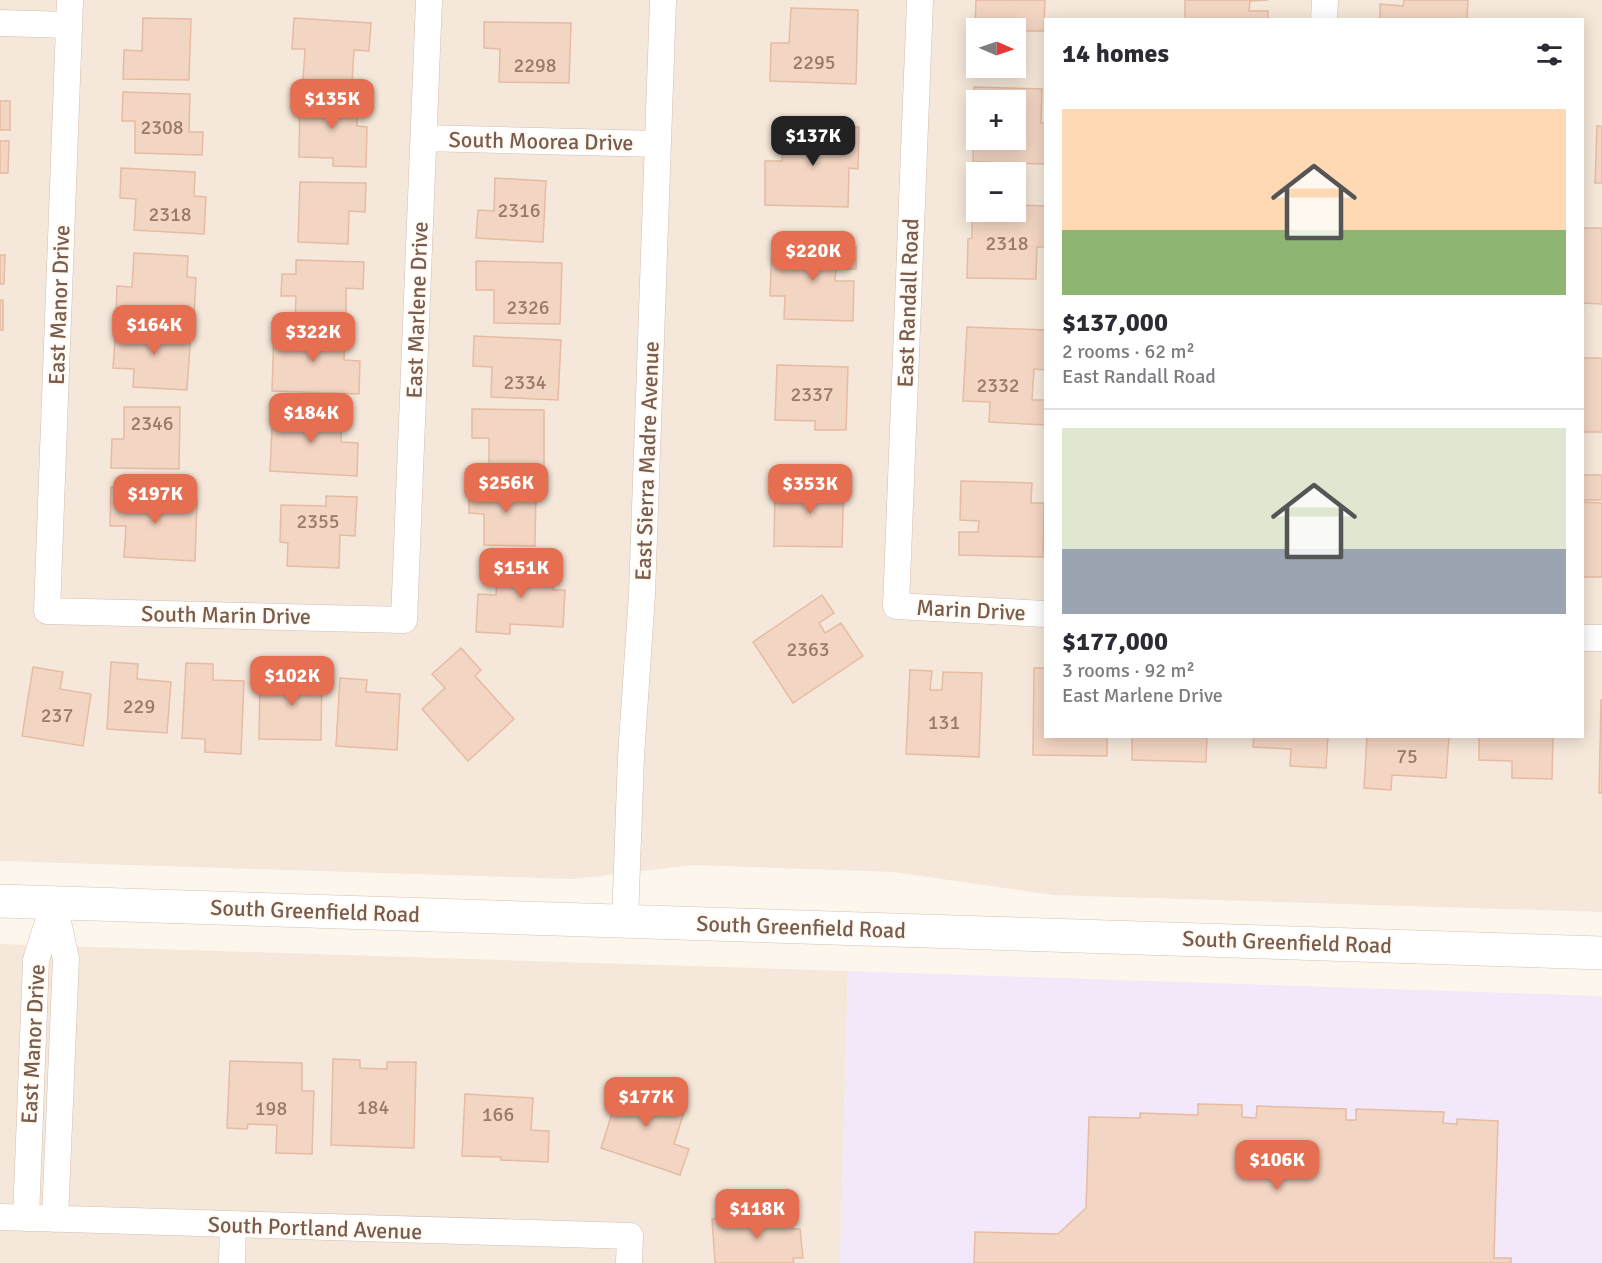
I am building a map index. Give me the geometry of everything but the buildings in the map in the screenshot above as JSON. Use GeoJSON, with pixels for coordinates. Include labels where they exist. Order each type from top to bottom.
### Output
{"type":"FeatureCollection","features":[{"type":"Feature","properties":{"kind":"main road","name":"South Greenfield Road"},"geometry":{"type":"LineString","coordinates":[[0,901],[1602,953]]}},
{"type":"Feature","properties":{"kind":"street","name":"East Manor Drive"},"geometry":{"type":"LineString","coordinates":[[47,611],[70,0]]}},
{"type":"Feature","properties":{"kind":"street","name":"East Marlene Drive"},"geometry":{"type":"LineString","coordinates":[[404,620],[429,0]]}},
{"type":"Feature","properties":{"kind":"street","name":"East Sierra Madre Avenue"},"geometry":{"type":"LineString","coordinates":[[625,921],[631,757],[642,594],[663,0]]}},
{"type":"Feature","properties":{"kind":"street","name":"East Randall Road"},"geometry":{"type":"LineString","coordinates":[[896,606],[920,0]]}},
{"type":"Feature","properties":{"kind":"street"},"geometry":{"type":"LineString","coordinates":[[1324,18],[1325,0]]}},
{"type":"Feature","properties":{"kind":"street"},"geometry":{"type":"LineString","coordinates":[[0,23],[69,25]]}},
{"type":"Feature","properties":{"kind":"street","name":"South Moorea Drive"},"geometry":{"type":"LineString","coordinates":[[424,138],[658,144]]}},
{"type":"Feature","properties":{"kind":"street","name":"Marin Drive"},"geometry":{"type":"LineString","coordinates":[[896,606],[1044,614]]}},
{"type":"Feature","properties":{"kind":"street","name":"South Marin Drive"},"geometry":{"type":"LineString","coordinates":[[47,611],[404,620]]}},
{"type":"Feature","properties":{"kind":"street"},"geometry":{"type":"LineString","coordinates":[[1584,638],[1602,638]]}},
{"type":"Feature","properties":{"kind":"street","name":"East Manor Drive"},"geometry":{"type":"LineString","coordinates":[[26,1218],[36,960],[54,903]]}},
{"type":"Feature","properties":{"kind":"street","name":"East Manor Drive"},"geometry":{"type":"LineString","coordinates":[[54,903],[66,959],[55,1219]]}},
{"type":"Feature","properties":{"kind":"street"},"geometry":{"type":"LineString","coordinates":[[30,1117],[58,1118]]}},
{"type":"Feature","properties":{"kind":"street","name":"South Portland Avenue"},"geometry":{"type":"LineString","coordinates":[[0,1218],[630,1236],[629,1263]]}},
{"type":"Feature","properties":{"kind":"street"},"geometry":{"type":"LineString","coordinates":[[232,1263],[233,1226]]}},
{"type":"Feature","properties":{"kind":"shaded area"},"geometry":{"type":"Polygon","coordinates":[[[0,0],[1602,0],[1602,912],[1053,895],[893,872],[694,865],[573,879],[0,861],[0,0]]]}},
{"type":"Feature","properties":{"kind":"shaded area"},"geometry":{"type":"Polygon","coordinates":[[[0,944],[848,971],[840,1263],[0,1263],[0,944]]]}},
{"type":"Feature","properties":{"kind":"shaded area"},"geometry":{"type":"Polygon","coordinates":[[[848,971],[1602,996],[1602,1263],[840,1263],[848,971]]]}}]}
